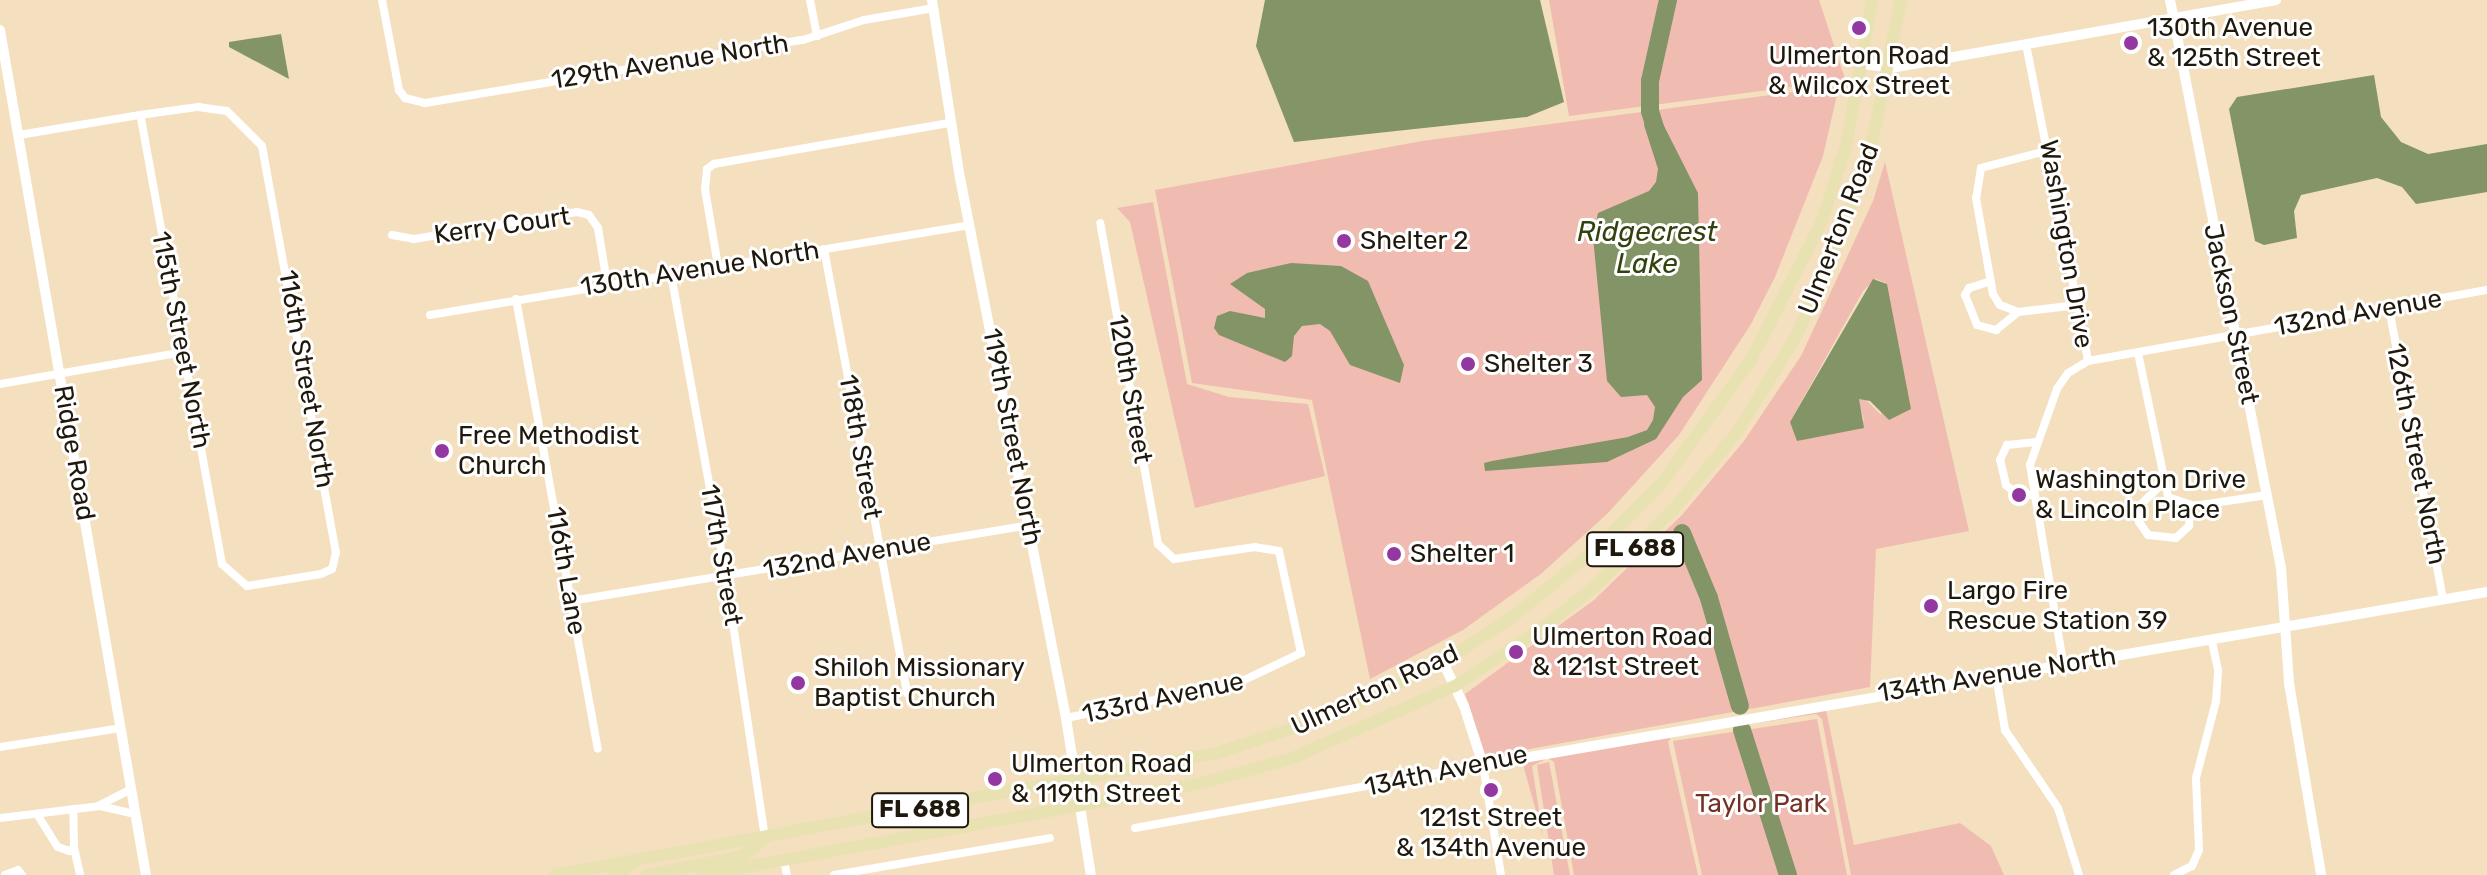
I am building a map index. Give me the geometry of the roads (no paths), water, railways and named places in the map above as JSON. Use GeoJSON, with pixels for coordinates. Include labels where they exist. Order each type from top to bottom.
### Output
{"type":"FeatureCollection","features":[{"type":"Feature","properties":{"kind":"main road","name":"Ulmerton Road"},"geometry":{"type":"LineString","coordinates":[[555,875],[1075,783],[1271,738],[1335,715],[1443,662],[1549,591],[1596,549],[1662,483],[1712,418],[1792,289],[1822,221],[1846,146],[1872,0]]}},
{"type":"Feature","properties":{"kind":"main road","name":"Ulmerton Road"},"geometry":{"type":"LineString","coordinates":[[702,875],[1202,783],[1290,759],[1455,686],[1592,589],[1673,510],[1737,432],[1797,335],[1827,272],[1867,167],[1891,68],[1901,0]]}},
{"type":"Feature","properties":{"kind":"main road"},"geometry":{"type":"LineString","coordinates":[[647,875],[743,856],[765,838]]}},
{"type":"Feature","properties":{"kind":"main road"},"geometry":{"type":"LineString","coordinates":[[615,875],[640,860]]}},
{"type":"Feature","properties":{"kind":"street","name":"129th Avenue North"},"geometry":{"type":"LineString","coordinates":[[382,0],[405,98],[425,103],[817,36],[864,20],[933,4]]}},
{"type":"Feature","properties":{"kind":"street"},"geometry":{"type":"LineString","coordinates":[[810,0],[817,36]]}},
{"type":"Feature","properties":{"kind":"street","name":"Jackson Street"},"geometry":{"type":"LineString","coordinates":[[2170,0],[2281,568],[2284,629],[2321,875]]}},
{"type":"Feature","properties":{"kind":"street"},"geometry":{"type":"LineString","coordinates":[[1863,64],[1891,68],[2276,0]]}},
{"type":"Feature","properties":{"kind":"street","name":"119th Street North"},"geometry":{"type":"LineString","coordinates":[[933,4],[950,123],[1066,718],[1091,875]]}},
{"type":"Feature","properties":{"kind":"street","name":"Ridge Road"},"geometry":{"type":"LineString","coordinates":[[0,30],[146,875]]}},
{"type":"Feature","properties":{"kind":"street","name":"Washington Drive"},"geometry":{"type":"LineString","coordinates":[[2026,44],[2050,150],[2088,361],[2068,373],[2057,389],[2030,465],[2032,495],[2063,663]]}},
{"type":"Feature","properties":{"kind":"street","name":"116th Street North"},"geometry":{"type":"LineString","coordinates":[[19,135],[198,107],[227,111],[262,146],[336,552],[332,569],[247,586],[233,579],[222,564]]}},
{"type":"Feature","properties":{"kind":"street","name":"115th Street North"},"geometry":{"type":"LineString","coordinates":[[140,115],[222,564]]}},
{"type":"Feature","properties":{"kind":"street"},"geometry":{"type":"LineString","coordinates":[[718,266],[705,189],[707,169],[725,160],[950,123]]}},
{"type":"Feature","properties":{"kind":"street"},"geometry":{"type":"LineString","coordinates":[[2050,150],[1992,161],[1978,175],[1974,186],[1991,281],[2000,305],[2018,312],[2078,305]]}},
{"type":"Feature","properties":{"kind":"street","name":"Kerry Court"},"geometry":{"type":"LineString","coordinates":[[392,235],[414,239],[577,212],[589,215],[598,228],[607,283]]}},
{"type":"Feature","properties":{"kind":"street","name":"120th Street"},"geometry":{"type":"LineString","coordinates":[[1100,223],[1158,544],[1164,553],[1186,560],[1255,547],[1279,551],[1301,653]]}},
{"type":"Feature","properties":{"kind":"street","name":"130th Avenue North"},"geometry":{"type":"LineString","coordinates":[[430,315],[607,283],[970,225]]}},
{"type":"Feature","properties":{"kind":"street","name":"118th Street"},"geometry":{"type":"LineString","coordinates":[[824,249],[907,693]]}},
{"type":"Feature","properties":{"kind":"street","name":"117th Street"},"geometry":{"type":"LineString","coordinates":[[671,274],[726,577],[765,838]]}},
{"type":"Feature","properties":{"kind":"street"},"geometry":{"type":"LineString","coordinates":[[1991,281],[1969,288],[1965,295],[1977,325],[1996,330],[2018,312]]}},
{"type":"Feature","properties":{"kind":"street","name":"132nd Avenue"},"geometry":{"type":"LineString","coordinates":[[2088,361],[2487,290]]}},
{"type":"Feature","properties":{"kind":"street","name":"116th Lane"},"geometry":{"type":"LineString","coordinates":[[516,299],[598,749]]}},
{"type":"Feature","properties":{"kind":"street","name":"126th Street North"},"geometry":{"type":"LineString","coordinates":[[2389,308],[2443,600]]}},
{"type":"Feature","properties":{"kind":"street"},"geometry":{"type":"LineString","coordinates":[[0,384],[184,352]]}},
{"type":"Feature","properties":{"kind":"street"},"geometry":{"type":"LineString","coordinates":[[2138,353],[2162,484],[2176,504],[2191,505],[2267,495]]}},
{"type":"Feature","properties":{"kind":"street"},"geometry":{"type":"LineString","coordinates":[[2032,495],[2017,494],[2006,485],[2000,460],[2007,445],[2037,442]]}},
{"type":"Feature","properties":{"kind":"street"},"geometry":{"type":"LineString","coordinates":[[2162,484],[2138,507],[2139,522],[2148,535],[2167,541],[2184,534],[2191,505]]}},
{"type":"Feature","properties":{"kind":"street","name":"132nd Avenue"},"geometry":{"type":"LineString","coordinates":[[571,601],[1028,525]]}},
{"type":"Feature","properties":{"kind":"street"},"geometry":{"type":"LineString","coordinates":[[2284,629],[2487,592]]}},
{"type":"Feature","properties":{"kind":"street","name":"134th Avenue North"},"geometry":{"type":"LineString","coordinates":[[1758,715],[2284,629]]}},
{"type":"Feature","properties":{"kind":"street"},"geometry":{"type":"LineString","coordinates":[[2174,875],[2192,866],[2199,850],[2196,778],[2216,701],[2212,641]]}},
{"type":"Feature","properties":{"kind":"street","name":"133rd Avenue"},"geometry":{"type":"LineString","coordinates":[[1066,718],[1238,683],[1301,653]]}},
{"type":"Feature","properties":{"kind":"street"},"geometry":{"type":"LineString","coordinates":[[1443,662],[1455,686],[1483,765],[1501,875]]}},
{"type":"Feature","properties":{"kind":"street"},"geometry":{"type":"LineString","coordinates":[[1996,675],[2005,730],[2058,808],[2079,875]]}},
{"type":"Feature","properties":{"kind":"street","name":"134th Avenue"},"geometry":{"type":"LineString","coordinates":[[1135,828],[1758,715]]}},
{"type":"Feature","properties":{"kind":"street"},"geometry":{"type":"LineString","coordinates":[[0,747],[121,728]]}},
{"type":"Feature","properties":{"kind":"street"},"geometry":{"type":"LineString","coordinates":[[100,806],[131,789]]}},
{"type":"Feature","properties":{"kind":"street"},"geometry":{"type":"LineString","coordinates":[[0,818],[100,806],[135,814]]}},
{"type":"Feature","properties":{"kind":"street"},"geometry":{"type":"LineString","coordinates":[[73,809],[74,848],[80,875]]}},
{"type":"Feature","properties":{"kind":"street"},"geometry":{"type":"LineString","coordinates":[[37,814],[63,852],[74,848]]}},
{"type":"Feature","properties":{"kind":"street"},"geometry":{"type":"LineString","coordinates":[[834,875],[1050,838]]}},
{"type":"Feature","properties":{"kind":"street"},"geometry":{"type":"LineString","coordinates":[[784,860],[787,875]]}},
{"type":"Feature","properties":{"kind":"street"},"geometry":{"type":"LineString","coordinates":[[5,875],[18,870],[22,875]]}},
{"type":"Feature","properties":{"kind":"water"},"geometry":{"type":"Polygon","coordinates":[[[1265,0],[1540,0],[1564,102],[1527,117],[1294,142],[1256,46],[1265,0]]]}},
{"type":"Feature","properties":{"kind":"water"},"geometry":{"type":"Polygon","coordinates":[[[281,34],[289,79],[229,47],[229,42],[281,34]]]}},
{"type":"Feature","properties":{"kind":"water"},"geometry":{"type":"Polygon","coordinates":[[[2374,75],[2381,117],[2401,142],[2428,154],[2487,144],[2487,192],[2416,204],[2402,187],[2377,178],[2301,195],[2294,211],[2297,238],[2264,245],[2255,241],[2229,109],[2237,97],[2374,75]]]}},
{"type":"Feature","properties":{"kind":"water","name":"Ridgecrest Lake"},"geometry":{"type":"Polygon","coordinates":[[[1650,111],[1660,118],[1698,193],[1702,380],[1683,397],[1656,439],[1607,462],[1485,471],[1484,463],[1492,461],[1628,437],[1647,430],[1653,420],[1655,407],[1647,395],[1621,397],[1607,381],[1593,237],[1598,213],[1649,191],[1656,182],[1658,169],[1644,125],[1650,111]]]}},
{"type":"Feature","properties":{"kind":"water"},"geometry":{"type":"Polygon","coordinates":[[[1291,263],[1341,266],[1368,281],[1404,365],[1400,383],[1350,365],[1330,331],[1320,324],[1302,326],[1294,336],[1292,356],[1285,362],[1219,335],[1214,328],[1217,316],[1230,311],[1265,318],[1265,309],[1230,284],[1247,273],[1291,263]]]}},
{"type":"Feature","properties":{"kind":"water"},"geometry":{"type":"Polygon","coordinates":[[[1873,279],[1887,284],[1911,409],[1889,420],[1870,401],[1859,399],[1864,428],[1797,441],[1790,422],[1873,279]]]}},
{"type":"Feature","properties":{"kind":"waterway"},"geometry":{"type":"LineString","coordinates":[[1657,134],[1650,111],[1650,81],[1668,0]]}},
{"type":"Feature","properties":{"kind":"waterway"},"geometry":{"type":"LineString","coordinates":[[1682,533],[1709,598],[1740,706]]}},
{"type":"Feature","properties":{"kind":"waterway"},"geometry":{"type":"LineString","coordinates":[[1742,730],[1788,875]]}},
{"type":"Feature","properties":{"kind":"place","name":"Ulmerton Road & Wilcox Street"},"geometry":{"type":"Point","coordinates":[1859,28]}},
{"type":"Feature","properties":{"kind":"place","name":"130th Avenue & 125th Street"},"geometry":{"type":"Point","coordinates":[2131,43]}},
{"type":"Feature","properties":{"kind":"place","name":"Shelter 2"},"geometry":{"type":"Point","coordinates":[1344,241]}},
{"type":"Feature","properties":{"kind":"place","name":"Shelter 3"},"geometry":{"type":"Point","coordinates":[1468,364]}},
{"type":"Feature","properties":{"kind":"place","name":"Free Methodist Church"},"geometry":{"type":"Point","coordinates":[442,451]}},
{"type":"Feature","properties":{"kind":"place","name":"Washington Drive & Lincoln Place"},"geometry":{"type":"Point","coordinates":[2019,495]}},
{"type":"Feature","properties":{"kind":"place","name":"Shelter 1"},"geometry":{"type":"Point","coordinates":[1394,554]}},
{"type":"Feature","properties":{"kind":"place","name":"Largo Fire Rescue Station 39"},"geometry":{"type":"Point","coordinates":[1931,606]}},
{"type":"Feature","properties":{"kind":"place","name":"Ulmerton Road & 121st Street"},"geometry":{"type":"Point","coordinates":[1516,652]}},
{"type":"Feature","properties":{"kind":"place","name":"Shiloh Missionary Baptist Church"},"geometry":{"type":"Point","coordinates":[798,683]}},
{"type":"Feature","properties":{"kind":"place","name":"Ulmerton Road & 119th Street"},"geometry":{"type":"Point","coordinates":[995,779]}},
{"type":"Feature","properties":{"kind":"place","name":"121st Street & 134th Avenue"},"geometry":{"type":"Point","coordinates":[1491,790]}},
{"type":"Feature","properties":{"kind":"park label","name":"Taylor Park"},"geometry":{"type":"Point","coordinates":[1761,804]}}]}
